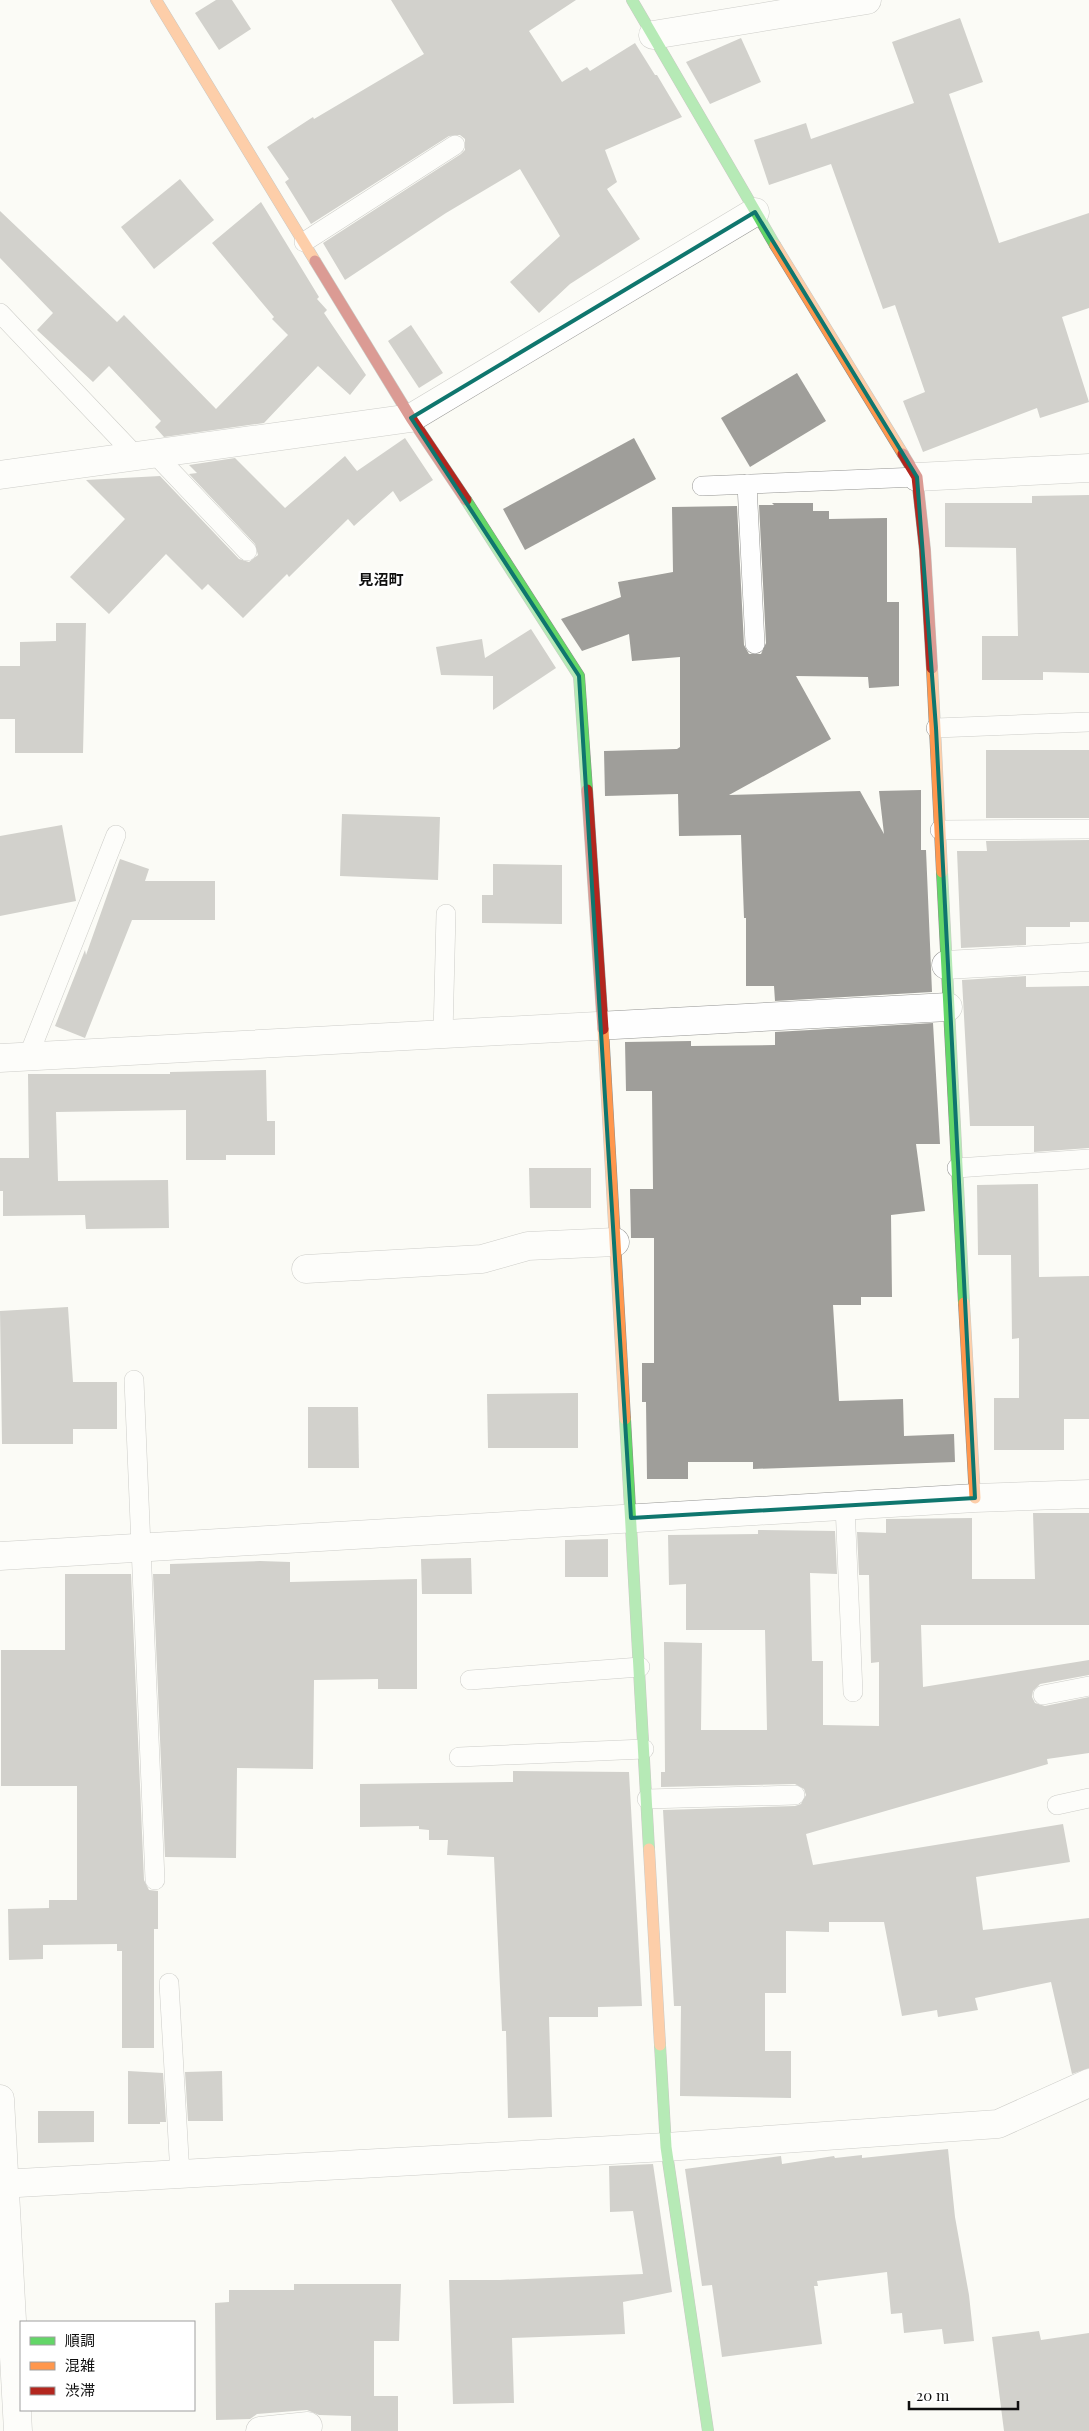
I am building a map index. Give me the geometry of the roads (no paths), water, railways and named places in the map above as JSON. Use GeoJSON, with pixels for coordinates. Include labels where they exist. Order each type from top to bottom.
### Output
{"type":"FeatureCollection","features":[{"type":"Feature","properties":{"kind":"street"},"geometry":{"type":"LineString","coordinates":[[156,0],[411,418],[494,541],[579,676],[603,1027],[666,2147],[708,2431]]}},
{"type":"Feature","properties":{"kind":"street"},"geometry":{"type":"LineString","coordinates":[[632,0],[755,212],[917,477],[925,550],[936,728],[948,1007],[975,1498]]}},
{"type":"Feature","properties":{"kind":"street"},"geometry":{"type":"LineString","coordinates":[[653,36],[867,0]]}},
{"type":"Feature","properties":{"kind":"street"},"geometry":{"type":"LineString","coordinates":[[0,475],[411,418],[755,212]]}},
{"type":"Feature","properties":{"kind":"street"},"geometry":{"type":"LineString","coordinates":[[917,477],[1089,468]]}},
{"type":"Feature","properties":{"kind":"street"},"geometry":{"type":"LineString","coordinates":[[946,966],[1089,957]]}},
{"type":"Feature","properties":{"kind":"street"},"geometry":{"type":"LineString","coordinates":[[0,1058],[948,1007]]}},
{"type":"Feature","properties":{"kind":"street"},"geometry":{"type":"LineString","coordinates":[[306,1269],[482,1259],[528,1246],[615,1242]]}},
{"type":"Feature","properties":{"kind":"street"},"geometry":{"type":"LineString","coordinates":[[0,1556],[845,1505],[1089,1494]]}},
{"type":"Feature","properties":{"kind":"street"},"geometry":{"type":"LineString","coordinates":[[2,2184],[666,2147],[998,2124],[1089,2083]]}},
{"type":"Feature","properties":{"kind":"street"},"geometry":{"type":"LineString","coordinates":[[0,2099],[2,2184],[18,2431]]}},
{"type":"Feature","properties":{"kind":"street"},"geometry":{"type":"LineString","coordinates":[[260,2431],[308,2426]]}},
{"type":"Feature","properties":{"kind":"lane"},"geometry":{"type":"LineString","coordinates":[[304,242],[455,145]]}},
{"type":"Feature","properties":{"kind":"lane"},"geometry":{"type":"LineString","coordinates":[[0,313],[145,455],[247,550]]}},
{"type":"Feature","properties":{"kind":"lane"},"geometry":{"type":"LineString","coordinates":[[702,486],[917,477]]}},
{"type":"Feature","properties":{"kind":"lane"},"geometry":{"type":"LineString","coordinates":[[747,484],[755,644]]}},
{"type":"Feature","properties":{"kind":"lane"},"geometry":{"type":"LineString","coordinates":[[936,728],[1089,722]]}},
{"type":"Feature","properties":{"kind":"lane"},"geometry":{"type":"LineString","coordinates":[[940,830],[1089,828]]}},
{"type":"Feature","properties":{"kind":"lane"},"geometry":{"type":"LineString","coordinates":[[28,1057],[116,835]]}},
{"type":"Feature","properties":{"kind":"lane"},"geometry":{"type":"LineString","coordinates":[[443,1035],[446,914]]}},
{"type":"Feature","properties":{"kind":"lane"},"geometry":{"type":"LineString","coordinates":[[957,1168],[1089,1159]]}},
{"type":"Feature","properties":{"kind":"lane"},"geometry":{"type":"LineString","coordinates":[[134,1380],[155,1880]]}},
{"type":"Feature","properties":{"kind":"lane"},"geometry":{"type":"LineString","coordinates":[[845,1505],[853,1692]]}},
{"type":"Feature","properties":{"kind":"lane"},"geometry":{"type":"LineString","coordinates":[[470,1680],[640,1667]]}},
{"type":"Feature","properties":{"kind":"lane"},"geometry":{"type":"LineString","coordinates":[[1043,1695],[1089,1686]]}},
{"type":"Feature","properties":{"kind":"lane"},"geometry":{"type":"LineString","coordinates":[[459,1757],[644,1749]]}},
{"type":"Feature","properties":{"kind":"lane"},"geometry":{"type":"LineString","coordinates":[[647,1799],[795,1795]]}},
{"type":"Feature","properties":{"kind":"lane"},"geometry":{"type":"LineString","coordinates":[[1057,1805],[1089,1798]]}},
{"type":"Feature","properties":{"kind":"lane"},"geometry":{"type":"LineString","coordinates":[[169,1983],[180,2175]]}},
{"type":"Feature","properties":{"kind":"district","name":"見沼町"},"geometry":{"type":"Point","coordinates":[381,580]}}]}
